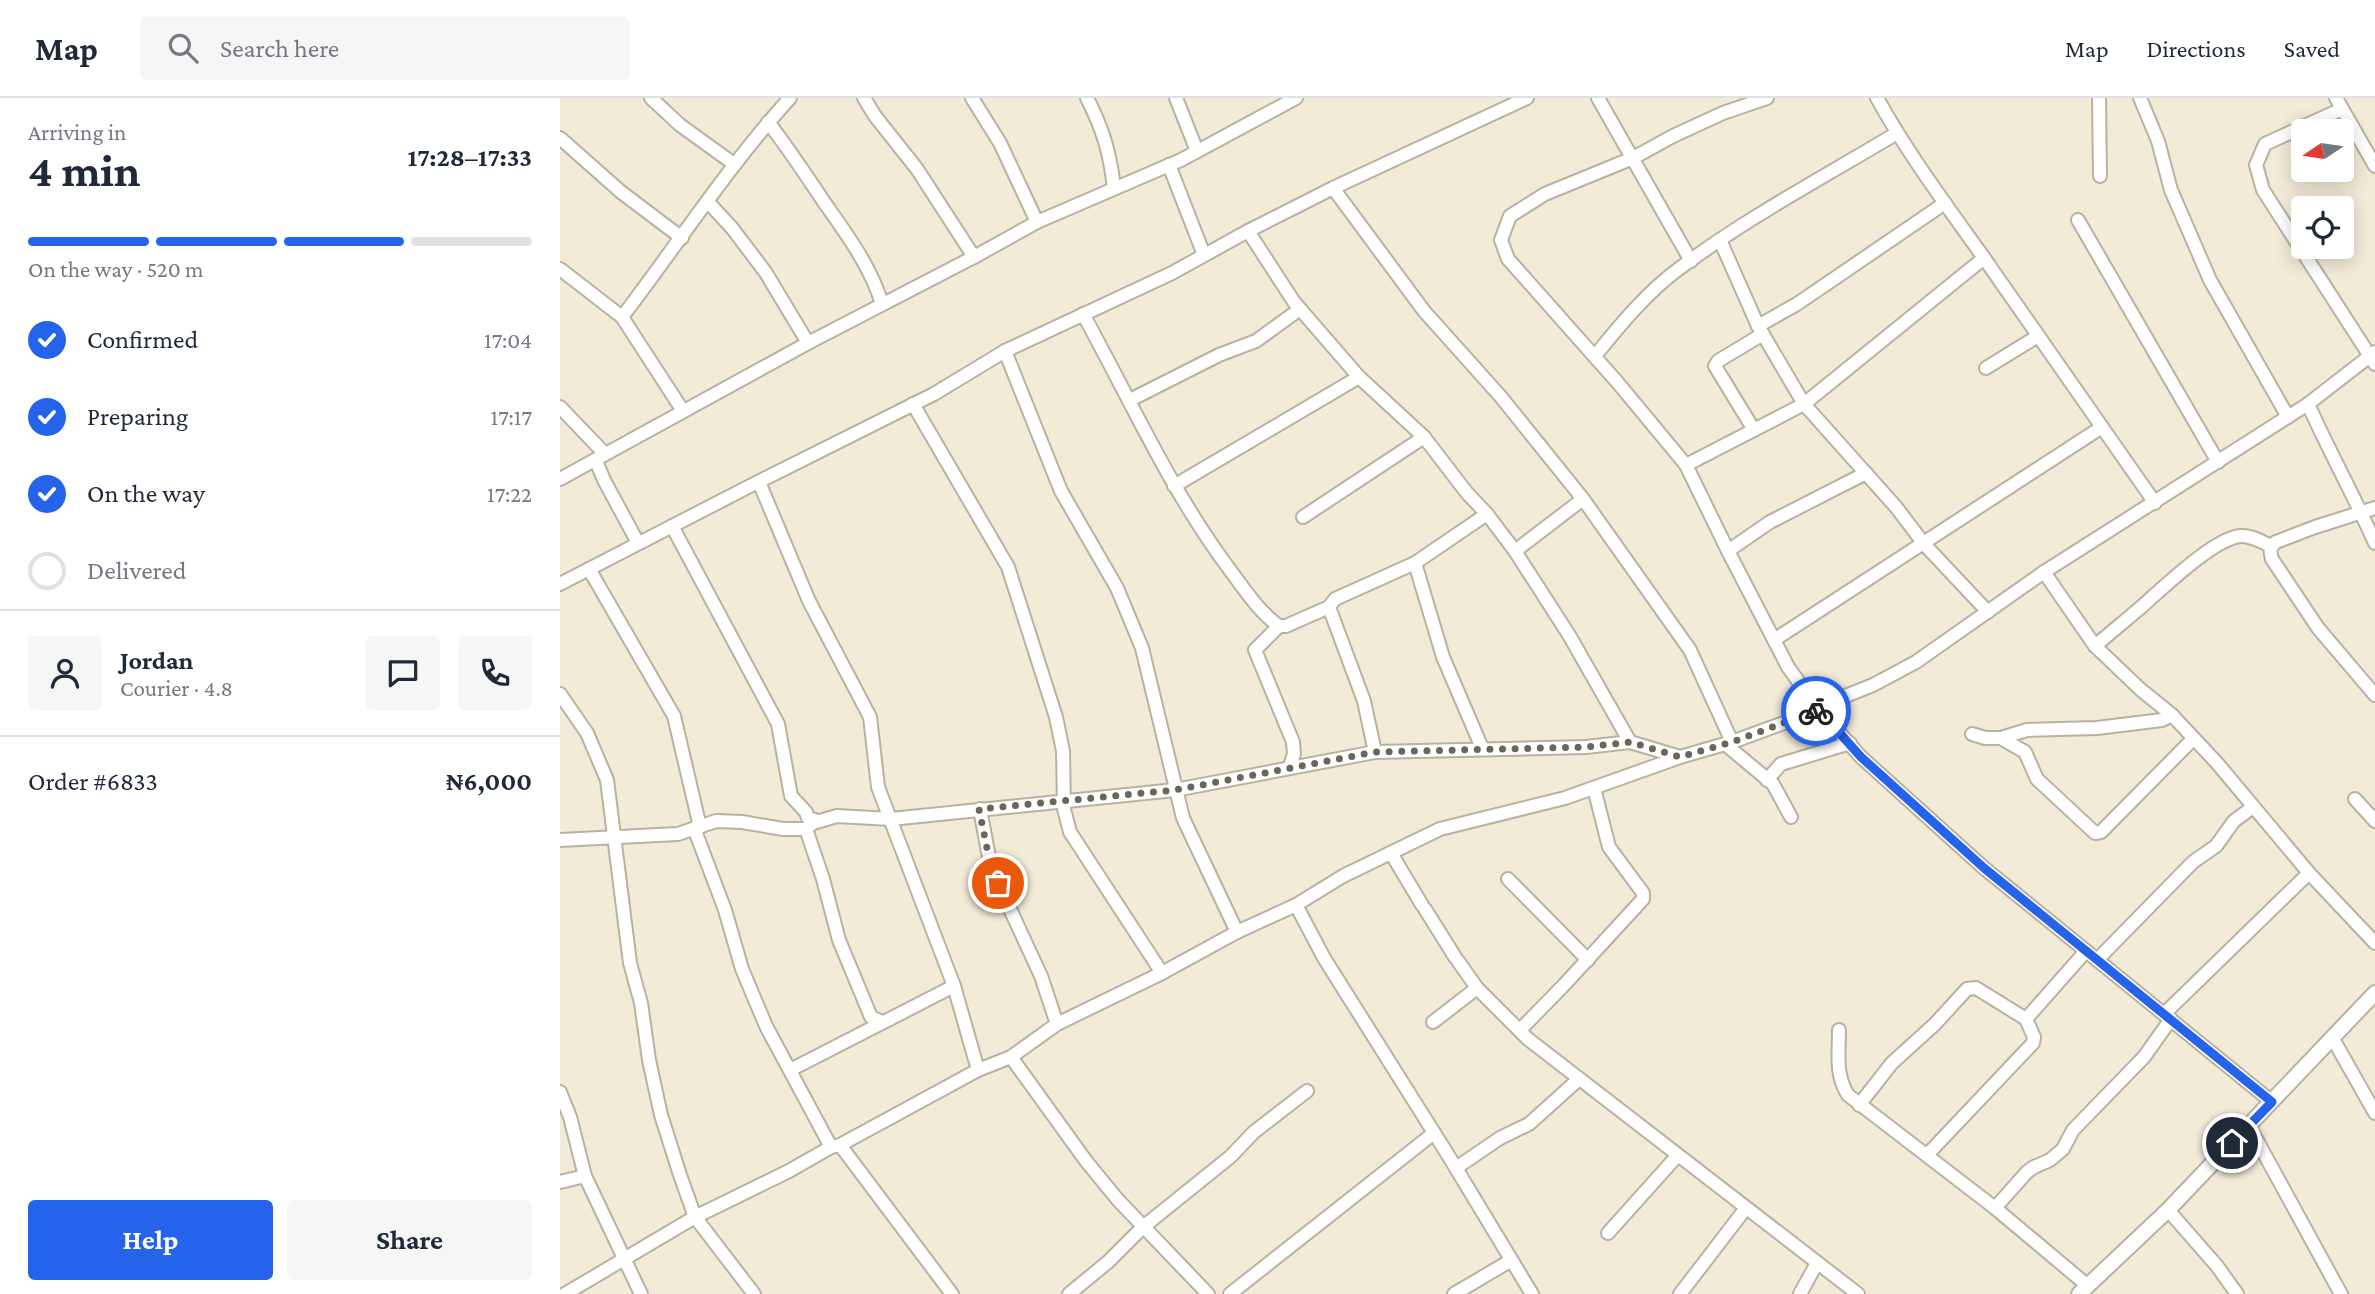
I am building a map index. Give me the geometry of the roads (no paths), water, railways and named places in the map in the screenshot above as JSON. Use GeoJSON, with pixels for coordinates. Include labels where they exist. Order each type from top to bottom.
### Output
{"type":"FeatureCollection","features":[{"type":"Feature","properties":{"kind":"main road"},"geometry":{"type":"LineString","coordinates":[[2083,1290],[2168,1210],[2375,993]]}},
{"type":"Feature","properties":{"kind":"street"},"geometry":{"type":"LineString","coordinates":[[651,98],[680,125],[734,164]]}},
{"type":"Feature","properties":{"kind":"street"},"geometry":{"type":"LineString","coordinates":[[864,98],[917,169],[974,257]]}},
{"type":"Feature","properties":{"kind":"street"},"geometry":{"type":"LineString","coordinates":[[972,98],[1000,143],[1037,222]]}},
{"type":"Feature","properties":{"kind":"street"},"geometry":{"type":"LineString","coordinates":[[1087,98],[1110,152],[1114,188]]}},
{"type":"Feature","properties":{"kind":"street"},"geometry":{"type":"LineString","coordinates":[[1176,98],[1197,150]]}},
{"type":"Feature","properties":{"kind":"street"},"geometry":{"type":"LineString","coordinates":[[560,480],[808,343],[1037,222],[1169,165],[1296,98]]}},
{"type":"Feature","properties":{"kind":"street"},"geometry":{"type":"LineString","coordinates":[[560,584],[934,394],[1005,351],[1172,273],[1333,188],[1527,98]]}},
{"type":"Feature","properties":{"kind":"street"},"geometry":{"type":"LineString","coordinates":[[1598,98],[1691,261]]}},
{"type":"Feature","properties":{"kind":"street"},"geometry":{"type":"LineString","coordinates":[[1767,98],[1723,113],[1633,158],[1545,194],[1510,216],[1500,240],[1508,259],[1595,356],[1686,465],[1788,667],[1819,710],[1861,757],[1984,868],[2272,1102]]}},
{"type":"Feature","properties":{"kind":"street"},"geometry":{"type":"LineString","coordinates":[[1877,98],[1945,203],[2155,503]]}},
{"type":"Feature","properties":{"kind":"street"},"geometry":{"type":"LineString","coordinates":[[2099,98],[2100,176]]}},
{"type":"Feature","properties":{"kind":"street"},"geometry":{"type":"LineString","coordinates":[[2140,98],[2158,141],[2171,190],[2210,280],[2288,417]]}},
{"type":"Feature","properties":{"kind":"street"},"geometry":{"type":"LineString","coordinates":[[622,317],[734,164],[788,99]]}},
{"type":"Feature","properties":{"kind":"street"},"geometry":{"type":"LineString","coordinates":[[565,1294],[695,1217],[789,1171],[978,1070],[1011,1057],[1057,1024],[1162,973],[1237,932],[1296,905],[1343,876],[1440,829],[1565,798],[1680,757],[1729,743],[1819,710],[1916,662],[2001,600],[2308,404],[2374,357],[2263,190],[2256,165],[2265,144],[2339,104],[2375,166]]}},
{"type":"Feature","properties":{"kind":"street"},"geometry":{"type":"LineString","coordinates":[[768,122],[842,228],[877,287],[882,304]]}},
{"type":"Feature","properties":{"kind":"street"},"geometry":{"type":"LineString","coordinates":[[1595,356],[1622,323],[1678,269],[1720,240],[1898,133]]}},
{"type":"Feature","properties":{"kind":"street"},"geometry":{"type":"LineString","coordinates":[[560,138],[569,149],[621,192],[682,238]]}},
{"type":"Feature","properties":{"kind":"street"},"geometry":{"type":"LineString","coordinates":[[1169,165],[1204,255]]}},
{"type":"Feature","properties":{"kind":"street"},"geometry":{"type":"LineString","coordinates":[[1333,188],[1424,311],[1500,397],[1583,499],[1690,650],[1729,743],[1773,784],[1791,817]]}},
{"type":"Feature","properties":{"kind":"street"},"geometry":{"type":"LineString","coordinates":[[708,202],[732,228],[766,273],[808,343]]}},
{"type":"Feature","properties":{"kind":"street"},"geometry":{"type":"LineString","coordinates":[[1754,430],[1715,366],[1718,361],[1797,303],[1945,203]]}},
{"type":"Feature","properties":{"kind":"street"},"geometry":{"type":"LineString","coordinates":[[2078,220],[2218,462]]}},
{"type":"Feature","properties":{"kind":"street"},"geometry":{"type":"LineString","coordinates":[[1248,231],[1300,309],[1359,377],[1424,437],[1467,493],[1488,514],[1569,635],[1630,742]]}},
{"type":"Feature","properties":{"kind":"street"},"geometry":{"type":"LineString","coordinates":[[1720,240],[1760,330],[1804,404],[1896,507],[1924,544],[1988,612]]}},
{"type":"Feature","properties":{"kind":"street"},"geometry":{"type":"LineString","coordinates":[[1686,465],[1804,404],[1984,258]]}},
{"type":"Feature","properties":{"kind":"street"},"geometry":{"type":"LineString","coordinates":[[560,269],[622,317],[683,411]]}},
{"type":"Feature","properties":{"kind":"street"},"geometry":{"type":"LineString","coordinates":[[1130,400],[1219,355],[1256,341],[1300,309]]}},
{"type":"Feature","properties":{"kind":"street"},"geometry":{"type":"LineString","coordinates":[[1083,314],[1174,486],[1202,533],[1244,589],[1279,626]]}},
{"type":"Feature","properties":{"kind":"street"},"geometry":{"type":"LineString","coordinates":[[1986,368],[2038,336]]}},
{"type":"Feature","properties":{"kind":"street"},"geometry":{"type":"LineString","coordinates":[[1005,351],[1061,491],[1117,588],[1142,648],[1183,818],[1237,932]]}},
{"type":"Feature","properties":{"kind":"street"},"geometry":{"type":"LineString","coordinates":[[1174,486],[1359,377]]}},
{"type":"Feature","properties":{"kind":"street"},"geometry":{"type":"LineString","coordinates":[[913,404],[1008,567],[1056,717],[1065,768],[1064,802],[1070,832],[1162,973]]}},
{"type":"Feature","properties":{"kind":"street"},"geometry":{"type":"LineString","coordinates":[[2308,404],[2375,543]]}},
{"type":"Feature","properties":{"kind":"street"},"geometry":{"type":"LineString","coordinates":[[560,407],[600,458],[601,474],[638,543]]}},
{"type":"Feature","properties":{"kind":"street"},"geometry":{"type":"LineString","coordinates":[[1774,640],[2102,426]]}},
{"type":"Feature","properties":{"kind":"street"},"geometry":{"type":"LineString","coordinates":[[1303,517],[1424,437]]}},
{"type":"Feature","properties":{"kind":"street"},"geometry":{"type":"LineString","coordinates":[[1728,551],[1770,522],[1866,473]]}},
{"type":"Feature","properties":{"kind":"street"},"geometry":{"type":"LineString","coordinates":[[759,482],[809,601],[870,717],[878,787],[954,986],[978,1070]]}},
{"type":"Feature","properties":{"kind":"street"},"geometry":{"type":"LineString","coordinates":[[1515,551],[1583,499]]}},
{"type":"Feature","properties":{"kind":"street"},"geometry":{"type":"LineString","coordinates":[[2095,646],[2179,572],[2226,541],[2239,536],[2249,536],[2271,546],[2315,527],[2375,509]]}},
{"type":"Feature","properties":{"kind":"street"},"geometry":{"type":"LineString","coordinates":[[1290,766],[1294,754],[1293,742],[1255,650],[1259,643],[1279,626],[1286,626],[1329,607],[1335,599],[1415,563],[1488,514]]}},
{"type":"Feature","properties":{"kind":"street"},"geometry":{"type":"LineString","coordinates":[[672,526],[778,724],[791,796],[808,818],[815,820],[809,826]]}},
{"type":"Feature","properties":{"kind":"street"},"geometry":{"type":"LineString","coordinates":[[2271,546],[2272,559],[2318,628],[2375,695]]}},
{"type":"Feature","properties":{"kind":"street"},"geometry":{"type":"LineString","coordinates":[[1415,563],[1443,657],[1482,748]]}},
{"type":"Feature","properties":{"kind":"street"},"geometry":{"type":"LineString","coordinates":[[589,569],[674,716],[697,827],[742,970],[766,1026],[836,1146],[952,1294]]}},
{"type":"Feature","properties":{"kind":"street"},"geometry":{"type":"LineString","coordinates":[[2044,572],[2095,646],[2140,690],[2172,715],[2217,763],[2309,873],[2375,943]]}},
{"type":"Feature","properties":{"kind":"street"},"geometry":{"type":"LineString","coordinates":[[1329,607],[1364,701],[1375,752]]}},
{"type":"Feature","properties":{"kind":"street"},"geometry":{"type":"LineString","coordinates":[[560,694],[598,753],[607,780],[630,964],[641,1003],[649,1060],[661,1115],[695,1217],[754,1294]]}},
{"type":"Feature","properties":{"kind":"street"},"geometry":{"type":"LineString","coordinates":[[1972,734],[1985,738],[2001,738],[2027,730],[2097,729],[2162,720],[2172,715]]}},
{"type":"Feature","properties":{"kind":"street"},"geometry":{"type":"LineString","coordinates":[[2001,738],[2025,752],[2037,779],[2095,833],[2101,832],[2193,739]]}},
{"type":"Feature","properties":{"kind":"street"},"geometry":{"type":"LineString","coordinates":[[560,840],[678,834],[716,821],[742,822],[783,830],[809,826],[837,816],[891,818],[1064,802],[1175,790],[1290,766],[1375,752],[1586,747],[1630,742],[1680,757]]}},
{"type":"Feature","properties":{"kind":"street"},"geometry":{"type":"LineString","coordinates":[[1767,780],[1781,764],[1850,743]]}},
{"type":"Feature","properties":{"kind":"street"},"geometry":{"type":"LineString","coordinates":[[1520,1030],[1643,899],[1643,893],[1609,847],[1594,788]]}},
{"type":"Feature","properties":{"kind":"street"},"geometry":{"type":"LineString","coordinates":[[2356,799],[2375,821]]}},
{"type":"Feature","properties":{"kind":"street"},"geometry":{"type":"LineString","coordinates":[[2097,960],[2193,862],[2216,846],[2234,821],[2253,807]]}},
{"type":"Feature","properties":{"kind":"street"},"geometry":{"type":"LineString","coordinates":[[979,809],[991,868],[1041,976],[1057,1024]]}},
{"type":"Feature","properties":{"kind":"street"},"geometry":{"type":"LineString","coordinates":[[809,826],[839,940],[871,1017],[882,1022]]}},
{"type":"Feature","properties":{"kind":"street"},"geometry":{"type":"LineString","coordinates":[[1391,853],[1476,989],[1528,1039],[1858,1294]]}},
{"type":"Feature","properties":{"kind":"street"},"geometry":{"type":"LineString","coordinates":[[1995,1208],[2027,1172],[2050,1160],[2063,1149],[2073,1130],[2144,1057],[2168,1017],[2309,873]]}},
{"type":"Feature","properties":{"kind":"street"},"geometry":{"type":"LineString","coordinates":[[1508,879],[1588,960]]}},
{"type":"Feature","properties":{"kind":"street"},"geometry":{"type":"LineString","coordinates":[[1296,905],[1324,958],[1532,1294]]}},
{"type":"Feature","properties":{"kind":"street"},"geometry":{"type":"LineString","coordinates":[[2026,1019],[2086,951]]}},
{"type":"Feature","properties":{"kind":"street"},"geometry":{"type":"LineString","coordinates":[[796,1067],[954,986]]}},
{"type":"Feature","properties":{"kind":"street"},"geometry":{"type":"LineString","coordinates":[[1859,1105],[1892,1063],[1935,1024],[1967,989],[1976,988],[2026,1019],[2034,1037],[2033,1043],[1927,1155]]}},
{"type":"Feature","properties":{"kind":"street"},"geometry":{"type":"LineString","coordinates":[[1433,1022],[1476,989]]}},
{"type":"Feature","properties":{"kind":"street"},"geometry":{"type":"LineString","coordinates":[[1839,1030],[1839,1073],[1848,1096],[1995,1208],[2083,1290]]}},
{"type":"Feature","properties":{"kind":"street"},"geometry":{"type":"LineString","coordinates":[[2333,1039],[2375,1113]]}},
{"type":"Feature","properties":{"kind":"street"},"geometry":{"type":"LineString","coordinates":[[1011,1057],[1090,1166],[1143,1227],[1153,1234],[1209,1294]]}},
{"type":"Feature","properties":{"kind":"street"},"geometry":{"type":"LineString","coordinates":[[1456,1168],[1500,1138],[1529,1124],[1579,1079]]}},
{"type":"Feature","properties":{"kind":"street"},"geometry":{"type":"LineString","coordinates":[[1069,1294],[1108,1262],[1143,1227],[1230,1157],[1254,1132],[1307,1091]]}},
{"type":"Feature","properties":{"kind":"street"},"geometry":{"type":"LineString","coordinates":[[560,1092],[570,1117],[584,1176],[641,1294]]}},
{"type":"Feature","properties":{"kind":"street"},"geometry":{"type":"LineString","coordinates":[[2249,1126],[2341,1294]]}},
{"type":"Feature","properties":{"kind":"street"},"geometry":{"type":"LineString","coordinates":[[1230,1294],[1434,1133]]}},
{"type":"Feature","properties":{"kind":"street"},"geometry":{"type":"LineString","coordinates":[[1608,1233],[1678,1155]]}},
{"type":"Feature","properties":{"kind":"street"},"geometry":{"type":"LineString","coordinates":[[560,1182],[584,1176]]}},
{"type":"Feature","properties":{"kind":"street"},"geometry":{"type":"LineString","coordinates":[[1680,1294],[1746,1208]]}},
{"type":"Feature","properties":{"kind":"street"},"geometry":{"type":"LineString","coordinates":[[2168,1210],[2217,1266],[2237,1294]]}},
{"type":"Feature","properties":{"kind":"street"},"geometry":{"type":"LineString","coordinates":[[1454,1294],[1510,1261]]}},
{"type":"Feature","properties":{"kind":"street"},"geometry":{"type":"LineString","coordinates":[[1800,1294],[1817,1263]]}}]}
